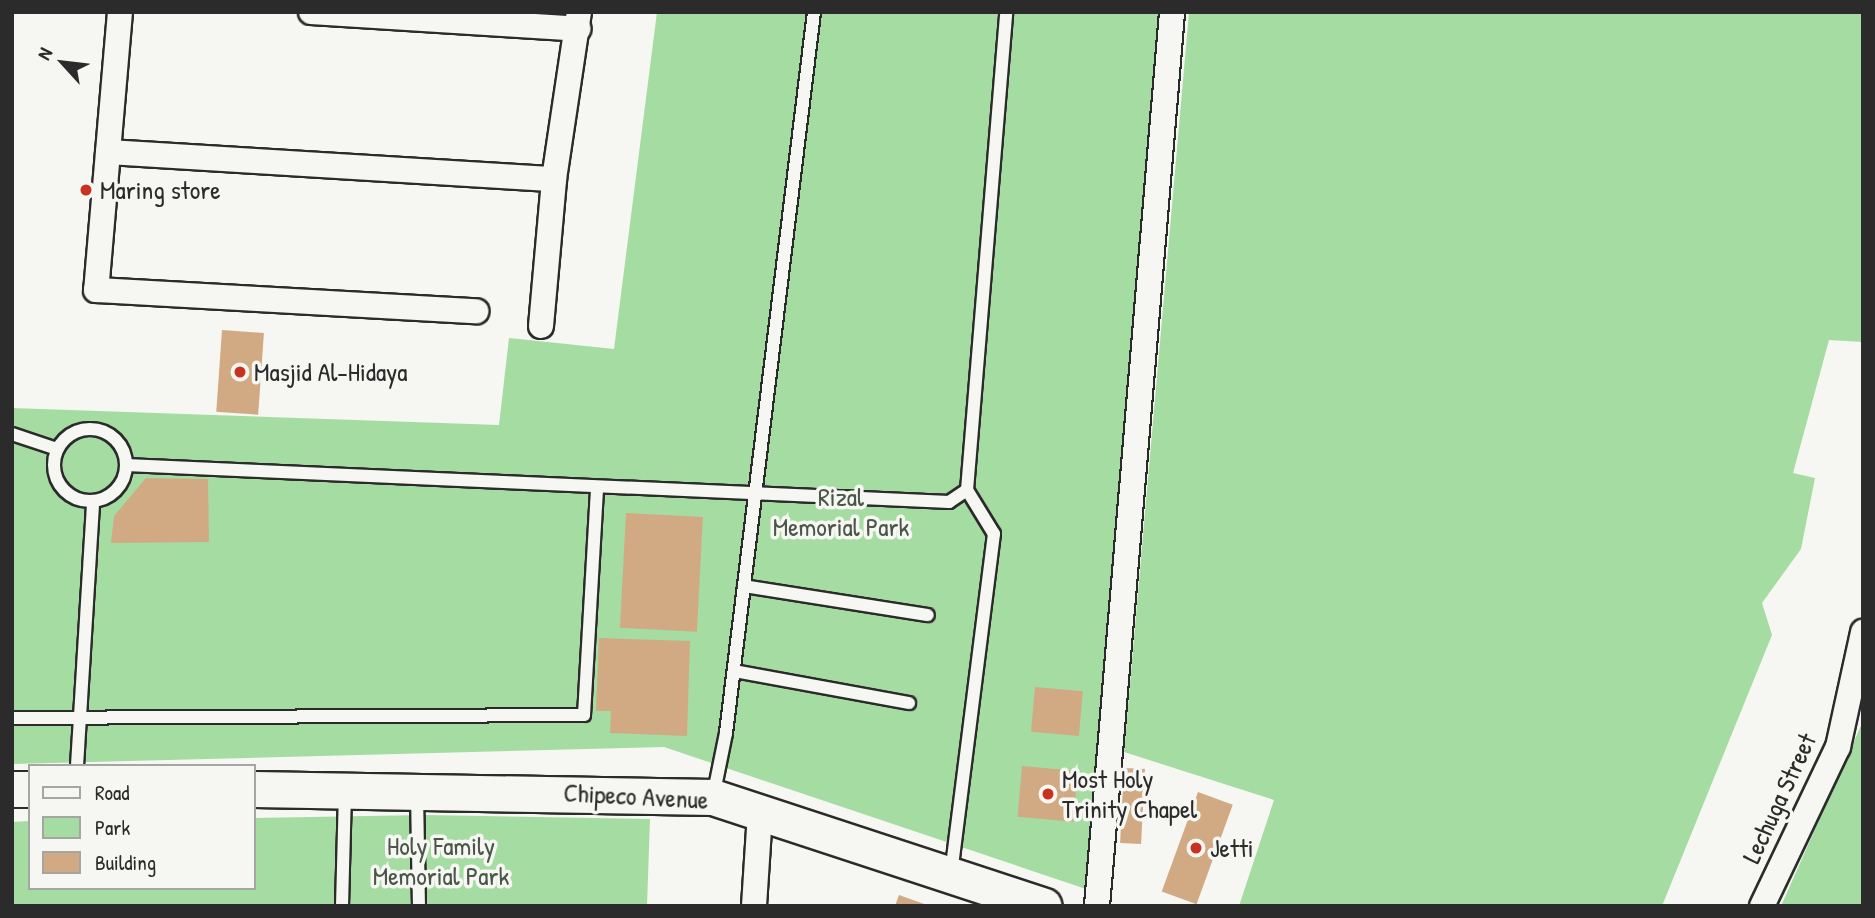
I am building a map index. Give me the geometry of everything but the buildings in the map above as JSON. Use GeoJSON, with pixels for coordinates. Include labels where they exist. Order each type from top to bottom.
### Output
{"type":"FeatureCollection","features":[{"type":"Feature","properties":{"kind":"main road","name":"Chipeco Avenue"},"geometry":{"type":"LineString","coordinates":[[256,789],[713,797],[1044,906]]}},
{"type":"Feature","properties":{"kind":"street"},"geometry":{"type":"LineString","coordinates":[[120,12],[96,290],[477,312]]}},
{"type":"Feature","properties":{"kind":"street"},"geometry":{"type":"LineString","coordinates":[[311,12],[579,21],[554,179],[541,326]]}},
{"type":"Feature","properties":{"kind":"street"},"geometry":{"type":"LineString","coordinates":[[1097,906],[1172,12]]}},
{"type":"Feature","properties":{"kind":"street"},"geometry":{"type":"LineString","coordinates":[[108,152],[554,179]]}},
{"type":"Feature","properties":{"kind":"street","name":"Lechuga Street"},"geometry":{"type":"LineString","coordinates":[[1762,906],[1838,747],[1863,632]]}},
{"type":"Feature","properties":{"kind":"street"},"geometry":{"type":"LineString","coordinates":[[754,906],[760,812]]}},
{"type":"Feature","properties":{"kind":"lane"},"geometry":{"type":"LineString","coordinates":[[713,797],[734,671],[814,12]]}},
{"type":"Feature","properties":{"kind":"lane"},"geometry":{"type":"LineString","coordinates":[[951,875],[994,534],[967,490],[1006,12]]}},
{"type":"Feature","properties":{"kind":"lane"},"geometry":{"type":"LineString","coordinates":[[79,431],[107,432],[120,445],[126,465],[116,489],[93,501],[74,498],[60,485],[53,467],[57,449],[79,431]]}},
{"type":"Feature","properties":{"kind":"lane"},"geometry":{"type":"LineString","coordinates":[[12,434],[57,449]]}},
{"type":"Feature","properties":{"kind":"lane"},"geometry":{"type":"LineString","coordinates":[[126,465],[949,502],[967,490]]}},
{"type":"Feature","properties":{"kind":"lane"},"geometry":{"type":"LineString","coordinates":[[12,718],[584,715],[597,488]]}},
{"type":"Feature","properties":{"kind":"lane"},"geometry":{"type":"LineString","coordinates":[[77,764],[93,501]]}},
{"type":"Feature","properties":{"kind":"lane"},"geometry":{"type":"LineString","coordinates":[[744,586],[928,615]]}},
{"type":"Feature","properties":{"kind":"lane"},"geometry":{"type":"LineString","coordinates":[[734,671],[909,703]]}},
{"type":"Feature","properties":{"kind":"lane"},"geometry":{"type":"LineString","coordinates":[[342,906],[345,789]]}},
{"type":"Feature","properties":{"kind":"lane"},"geometry":{"type":"LineString","coordinates":[[416,790],[419,906]]}},
{"type":"Feature","properties":{"kind":"green space","name":"Rizal Memorial Park"},"geometry":{"type":"Polygon","coordinates":[[[657,12],[1162,12],[1089,890],[664,747],[12,764],[12,408],[499,425],[509,338],[614,349],[657,12]]]}},
{"type":"Feature","properties":{"kind":"green space"},"geometry":{"type":"Polygon","coordinates":[[[1189,12],[1863,12],[1863,342],[1829,340],[1793,473],[1815,478],[1801,549],[1762,603],[1772,635],[1662,906],[1239,906],[1274,800],[1124,752],[1189,12]]]}},
{"type":"Feature","properties":{"kind":"green space"},"geometry":{"type":"Polygon","coordinates":[[[1863,721],[1863,906],[1781,906],[1863,721]]]}},
{"type":"Feature","properties":{"kind":"green space","name":"Holy Family Memorial Park"},"geometry":{"type":"Polygon","coordinates":[[[425,815],[650,819],[647,906],[12,906],[12,822],[28,821],[28,890],[256,890],[256,818],[425,815]]]}},
{"type":"Feature","properties":{"kind":"place","name":"Maring store"},"geometry":{"type":"Point","coordinates":[86,190]}},
{"type":"Feature","properties":{"kind":"place","name":"Masjid Al-Hidaya"},"geometry":{"type":"Point","coordinates":[240,372]}},
{"type":"Feature","properties":{"kind":"place","name":"Most Holy Trinity Chapel"},"geometry":{"type":"Point","coordinates":[1048,794]}},
{"type":"Feature","properties":{"kind":"place","name":"Jetti"},"geometry":{"type":"Point","coordinates":[1196,848]}}]}
